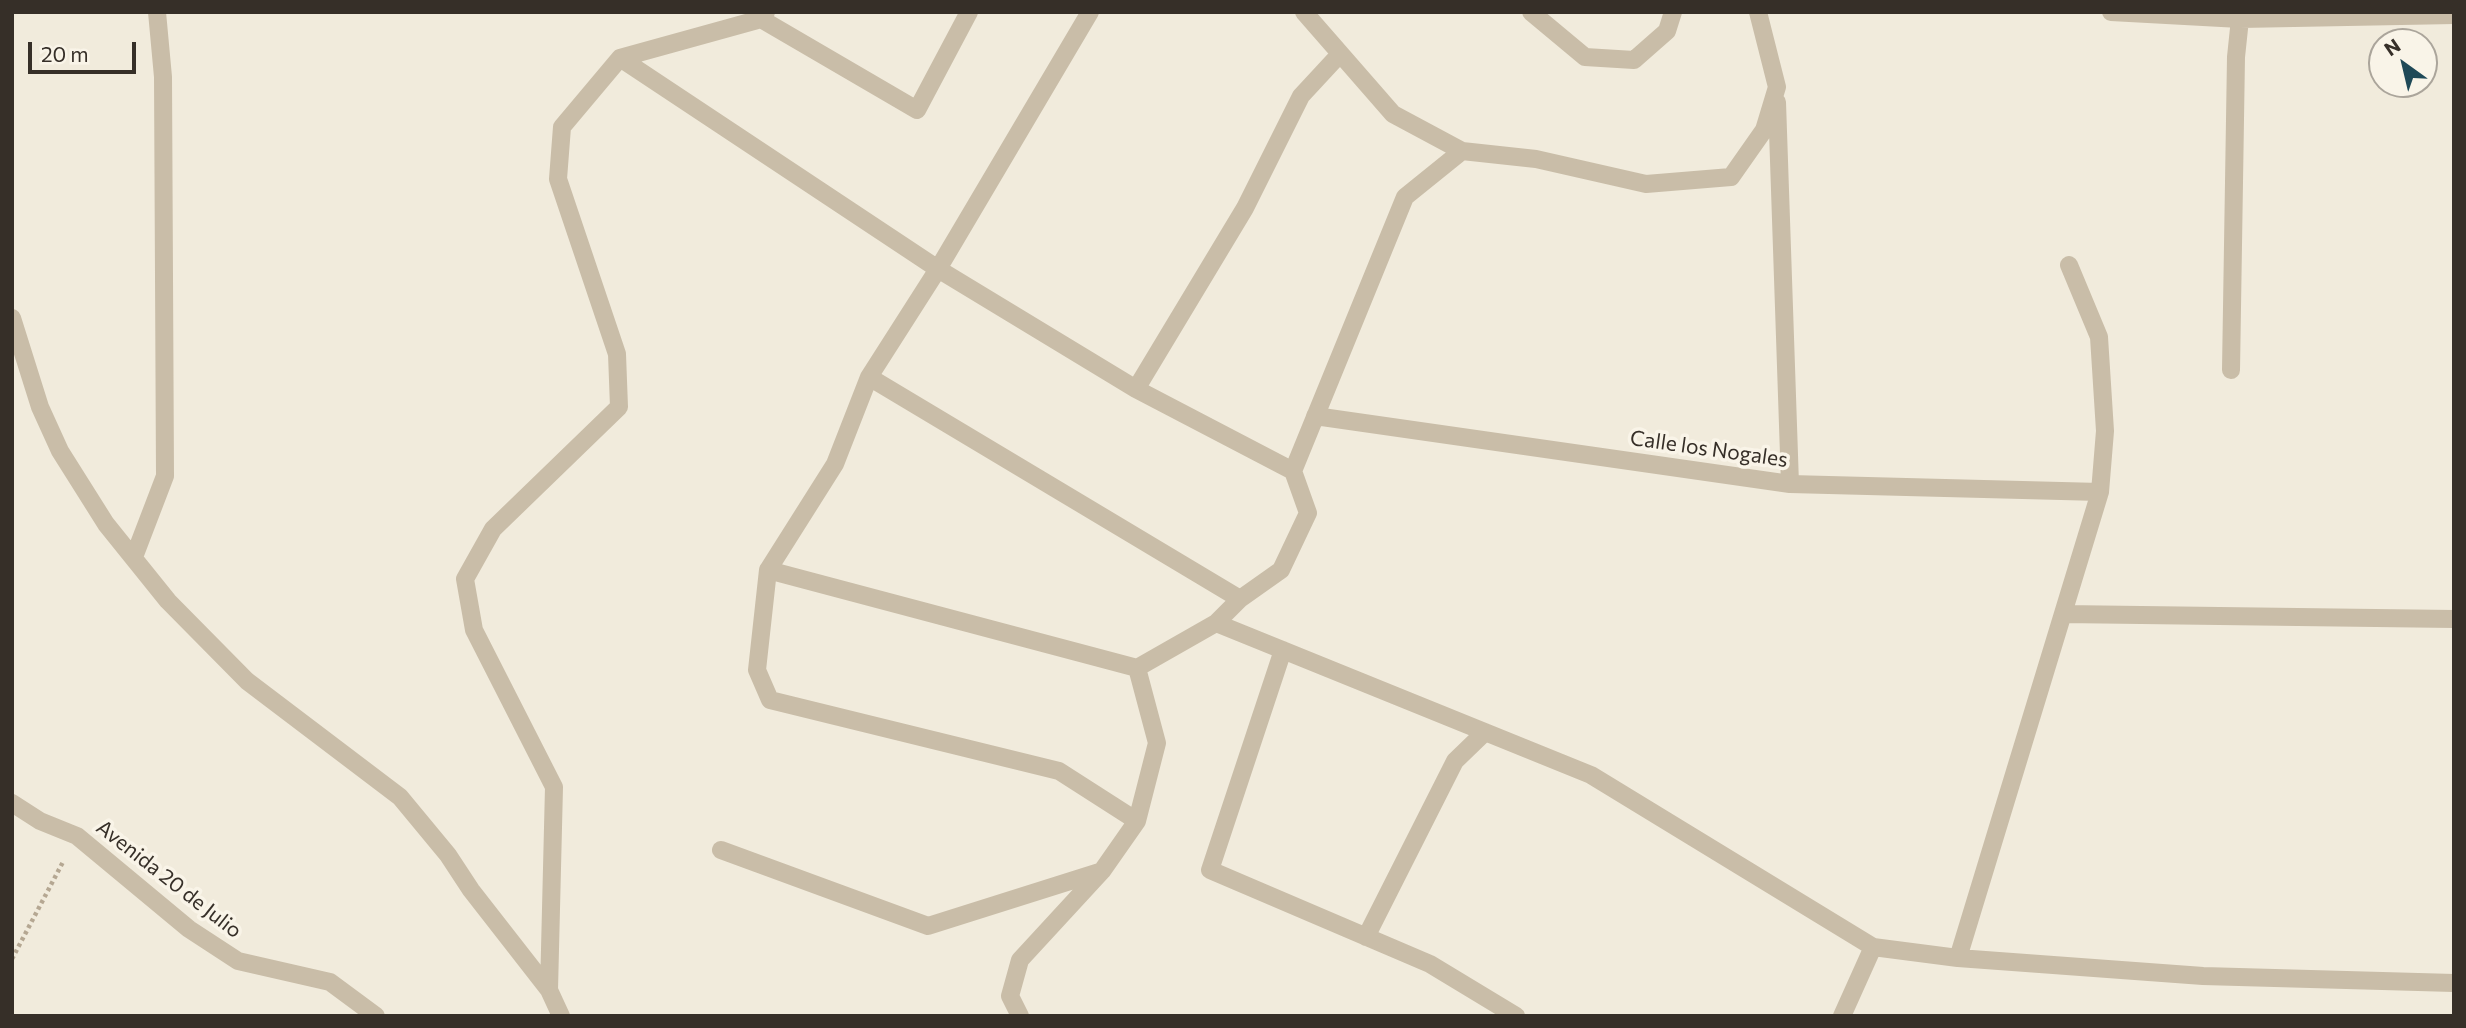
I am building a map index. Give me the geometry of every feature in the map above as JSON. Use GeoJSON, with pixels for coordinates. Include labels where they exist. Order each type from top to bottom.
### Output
{"type":"FeatureCollection","features":[{"type":"Feature","properties":{"kind":"street"},"geometry":{"type":"LineString","coordinates":[[134,557],[165,476],[163,77],[157,12]]}},
{"type":"Feature","properties":{"kind":"street"},"geometry":{"type":"LineString","coordinates":[[549,990],[554,787],[474,630],[465,579],[493,529],[619,407],[617,354],[558,179],[562,127],[620,58],[764,15],[917,110],[970,12]]}},
{"type":"Feature","properties":{"kind":"street"},"geometry":{"type":"LineString","coordinates":[[1090,12],[938,270],[869,377],[835,464],[768,570],[757,670],[770,700],[1059,771],[1138,821]]}},
{"type":"Feature","properties":{"kind":"street"},"geometry":{"type":"LineString","coordinates":[[1304,12],[1393,114],[1462,151],[1536,159],[1646,184],[1731,177],[1764,130],[1777,87]]}},
{"type":"Feature","properties":{"kind":"street"},"geometry":{"type":"LineString","coordinates":[[1531,12],[1585,57],[1634,60],[1667,31],[1673,12]]}},
{"type":"Feature","properties":{"kind":"street"},"geometry":{"type":"LineString","coordinates":[[1758,12],[1777,87],[1790,484]]}},
{"type":"Feature","properties":{"kind":"street"},"geometry":{"type":"LineString","coordinates":[[2111,12],[2240,19],[2454,15]]}},
{"type":"Feature","properties":{"kind":"street"},"geometry":{"type":"LineString","coordinates":[[2231,370],[2236,57],[2240,19]]}},
{"type":"Feature","properties":{"kind":"street"},"geometry":{"type":"LineString","coordinates":[[1136,389],[1245,208],[1301,96],[1339,55]]}},
{"type":"Feature","properties":{"kind":"street"},"geometry":{"type":"LineString","coordinates":[[620,58],[938,270],[1136,389],[1293,471]]}},
{"type":"Feature","properties":{"kind":"street"},"geometry":{"type":"LineString","coordinates":[[768,570],[1137,668],[1216,623],[1240,599],[1281,570],[1308,513],[1293,471],[1405,197],[1462,151]]}},
{"type":"Feature","properties":{"kind":"street"},"geometry":{"type":"LineString","coordinates":[[1958,958],[2100,492],[2105,431],[2099,337],[2069,265]]}},
{"type":"Feature","properties":{"kind":"street"},"geometry":{"type":"LineString","coordinates":[[12,318],[36,396],[60,451],[94,506],[134,557],[183,617],[247,681],[400,797],[442,846],[471,890],[549,990],[561,1016]]}},
{"type":"Feature","properties":{"kind":"street"},"geometry":{"type":"LineString","coordinates":[[869,377],[1240,599]]}},
{"type":"Feature","properties":{"kind":"street","name":"Calle los Nogales"},"geometry":{"type":"LineString","coordinates":[[1315,416],[1790,484],[2100,492]]}},
{"type":"Feature","properties":{"kind":"street"},"geometry":{"type":"LineString","coordinates":[[2063,614],[2454,619]]}},
{"type":"Feature","properties":{"kind":"street"},"geometry":{"type":"LineString","coordinates":[[1216,623],[1591,775],[1873,947],[1958,958],[2203,976],[2454,983]]}},
{"type":"Feature","properties":{"kind":"street"},"geometry":{"type":"LineString","coordinates":[[1283,650],[1210,870],[1430,964],[1516,1016]]}},
{"type":"Feature","properties":{"kind":"street"},"geometry":{"type":"LineString","coordinates":[[1020,1016],[1010,996],[1020,960],[1102,871],[1138,821],[1157,743],[1137,668]]}},
{"type":"Feature","properties":{"kind":"street"},"geometry":{"type":"LineString","coordinates":[[1366,937],[1455,761],[1485,732]]}},
{"type":"Feature","properties":{"kind":"street","name":"Avenida 20 de Julio"},"geometry":{"type":"LineString","coordinates":[[12,803],[40,821],[77,836],[189,929],[238,961],[330,982],[376,1016]]}},
{"type":"Feature","properties":{"kind":"street"},"geometry":{"type":"LineString","coordinates":[[721,850],[928,926],[1102,871]]}},
{"type":"Feature","properties":{"kind":"street"},"geometry":{"type":"LineString","coordinates":[[1842,1016],[1873,947]]}},
{"type":"Feature","properties":{"kind":"path"},"geometry":{"type":"LineString","coordinates":[[12,959],[77,836]]}}]}
